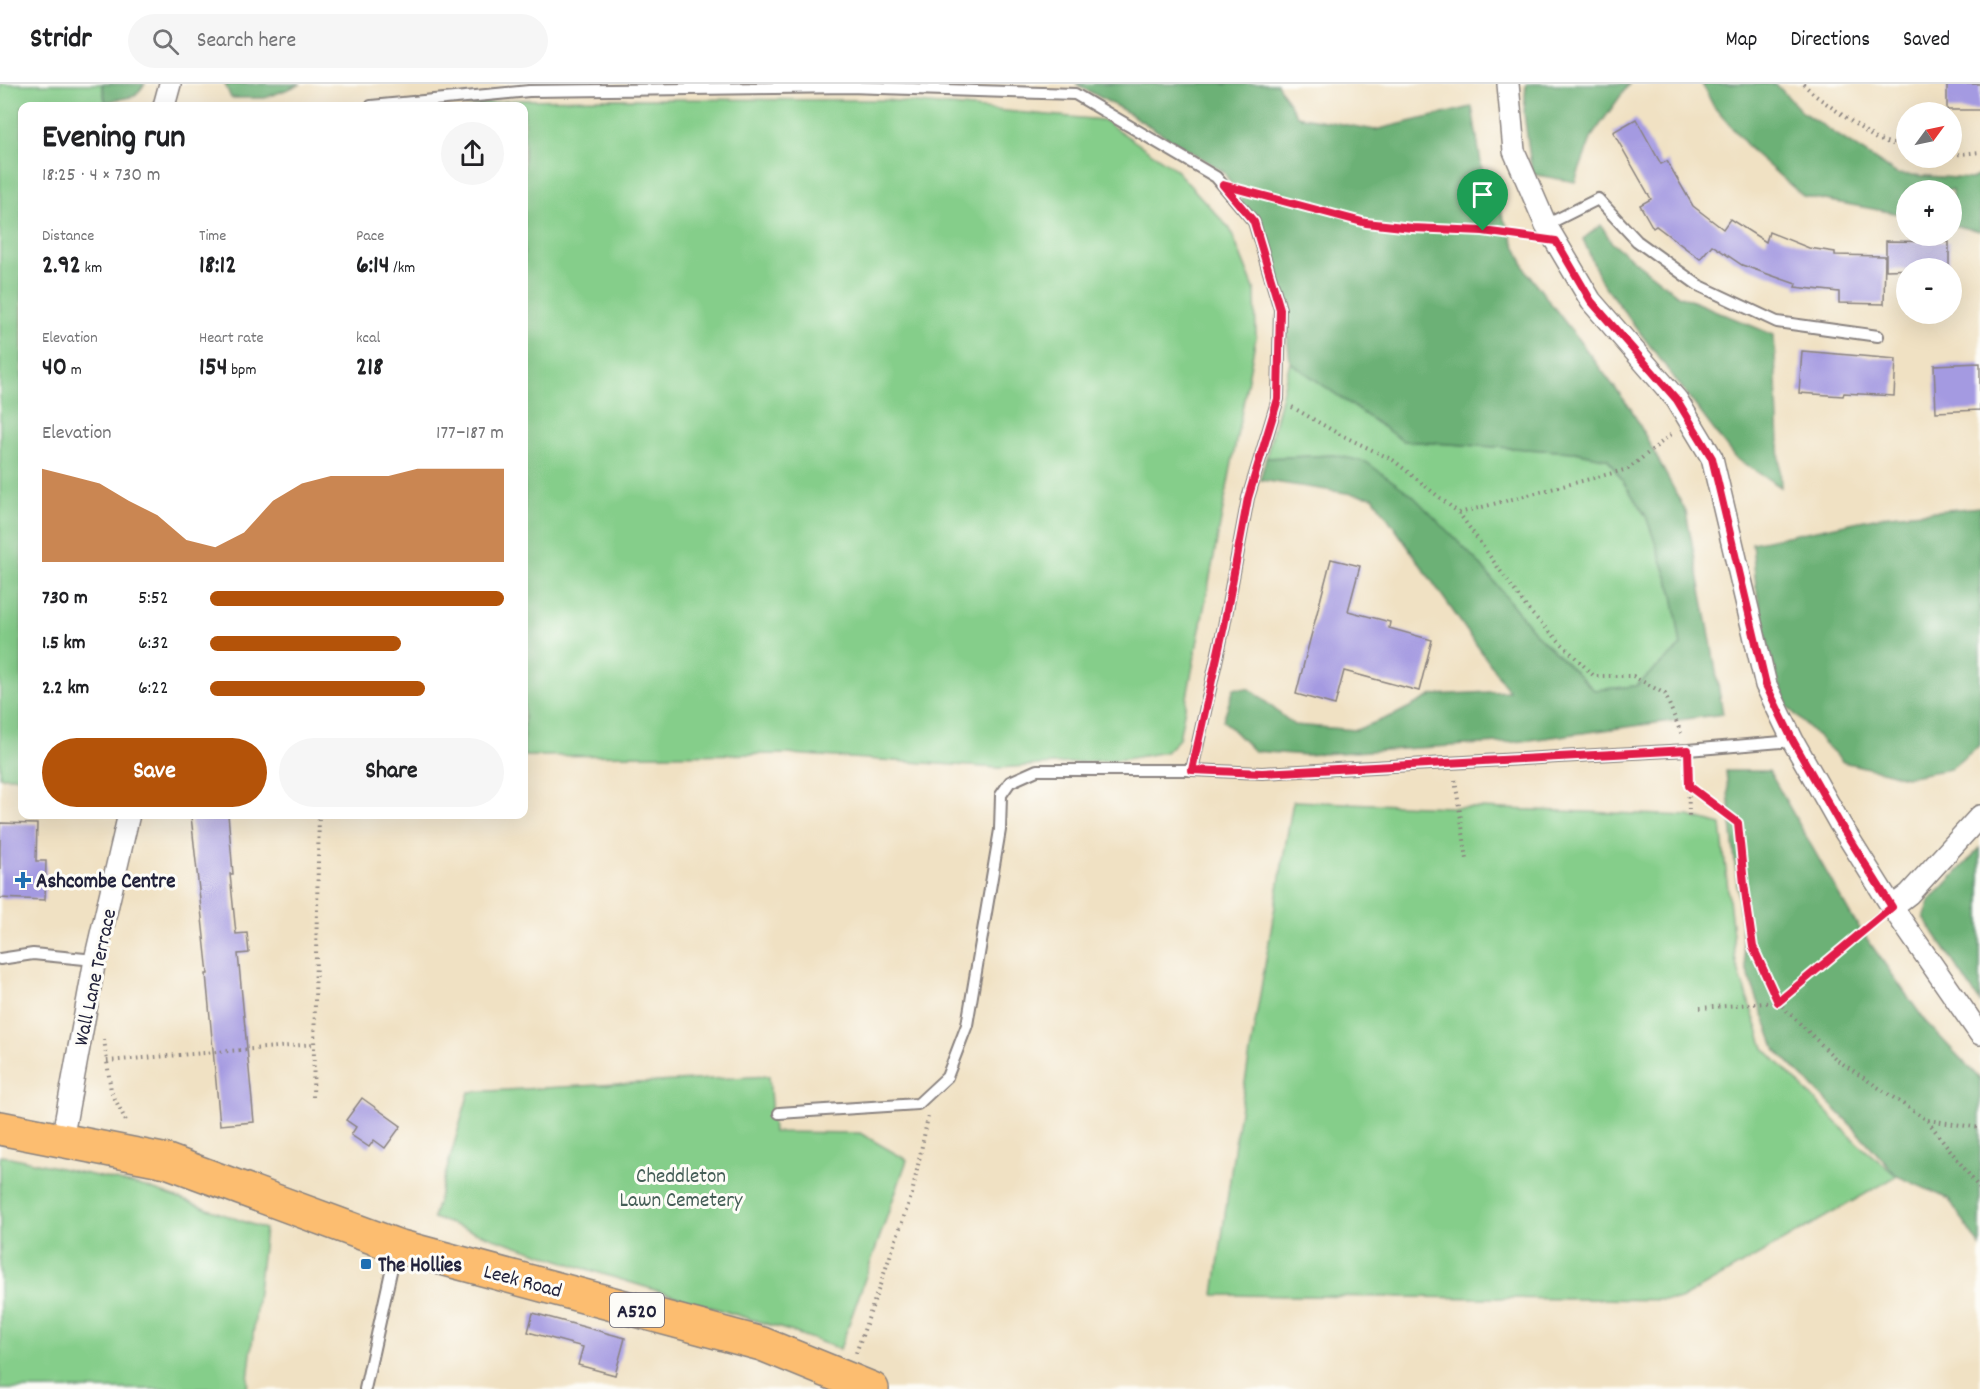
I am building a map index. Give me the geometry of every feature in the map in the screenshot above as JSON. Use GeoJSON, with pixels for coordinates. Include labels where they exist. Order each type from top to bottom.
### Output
{"type":"FeatureCollection","features":[{"type":"Feature","properties":{"kind":"highway","name":"Leek Road"},"geometry":{"type":"LineString","coordinates":[[0,1128],[167,1161],[397,1246],[762,1344],[860,1384]]}},
{"type":"Feature","properties":{"kind":"street"},"geometry":{"type":"LineString","coordinates":[[165,102],[170,84]]}},
{"type":"Feature","properties":{"kind":"street"},"geometry":{"type":"LineString","coordinates":[[1508,84],[1514,151],[1551,233],[1591,301],[1677,400],[1712,458],[1766,685],[1793,741],[1840,824],[1892,907],[1980,1035]]}},
{"type":"Feature","properties":{"kind":"street"},"geometry":{"type":"LineString","coordinates":[[1892,907],[1909,894],[1980,816]]}},
{"type":"Feature","properties":{"kind":"street","name":"Wall Lane Terrace"},"geometry":{"type":"LineString","coordinates":[[62,1140],[95,960],[128,819]]}},
{"type":"Feature","properties":{"kind":"lane"},"geometry":{"type":"LineString","coordinates":[[413,102],[529,91],[849,87],[1075,94],[1215,177],[1254,222],[1280,309],[1278,399],[1248,498],[1224,626],[1192,770]]}},
{"type":"Feature","properties":{"kind":"lane"},"geometry":{"type":"LineString","coordinates":[[1551,233],[1598,199],[1637,241],[1698,285],[1777,322],[1878,336]]}},
{"type":"Feature","properties":{"kind":"lane"},"geometry":{"type":"LineString","coordinates":[[779,1113],[918,1104],[947,1077],[967,1025],[1000,830],[1001,795],[1010,782],[1037,770],[1192,770],[1262,773],[1688,750],[1793,741]]}},
{"type":"Feature","properties":{"kind":"lane"},"geometry":{"type":"LineString","coordinates":[[0,959],[33,954],[95,960]]}},
{"type":"Feature","properties":{"kind":"lane"},"geometry":{"type":"LineString","coordinates":[[365,1389],[397,1246]]}},
{"type":"Feature","properties":{"kind":"path"},"geometry":{"type":"LineString","coordinates":[[1803,84],[1876,139],[1896,145]]}},
{"type":"Feature","properties":{"kind":"path"},"geometry":{"type":"LineString","coordinates":[[1962,154],[1980,152]]}},
{"type":"Feature","properties":{"kind":"path"},"geometry":{"type":"LineString","coordinates":[[1223,185],[1366,223],[1412,228],[1551,233]]}},
{"type":"Feature","properties":{"kind":"path"},"geometry":{"type":"LineString","coordinates":[[1278,399],[1339,434],[1393,460],[1459,513],[1529,611],[1594,676],[1633,676],[1665,694],[1688,750],[1689,816]]}},
{"type":"Feature","properties":{"kind":"path"},"geometry":{"type":"LineString","coordinates":[[1459,513],[1628,469],[1689,420]]}},
{"type":"Feature","properties":{"kind":"path"},"geometry":{"type":"LineString","coordinates":[[1453,761],[1467,859]]}},
{"type":"Feature","properties":{"kind":"path"},"geometry":{"type":"LineString","coordinates":[[1689,786],[1738,823],[1753,947],[1778,1002],[1837,1060],[1927,1120],[1980,1188]]}},
{"type":"Feature","properties":{"kind":"path"},"geometry":{"type":"LineString","coordinates":[[313,1097],[319,819]]}},
{"type":"Feature","properties":{"kind":"path"},"geometry":{"type":"LineString","coordinates":[[1700,1008],[1778,1002],[1892,907]]}},
{"type":"Feature","properties":{"kind":"path"},"geometry":{"type":"LineString","coordinates":[[103,1028],[111,1090],[125,1121],[133,1129]]}},
{"type":"Feature","properties":{"kind":"path"},"geometry":{"type":"LineString","coordinates":[[107,1061],[314,1044]]}},
{"type":"Feature","properties":{"kind":"path"},"geometry":{"type":"LineString","coordinates":[[860,1384],[912,1194],[934,1090]]}},
{"type":"Feature","properties":{"kind":"path"},"geometry":{"type":"LineString","coordinates":[[1927,1120],[1980,1128]]}},
{"type":"Feature","properties":{"kind":"green space"},"geometry":{"type":"Polygon","coordinates":[[[0,84],[102,84],[105,102],[18,102],[18,777],[0,777],[0,84]]]}},
{"type":"Feature","properties":{"kind":"green space"},"geometry":{"type":"Polygon","coordinates":[[[102,84],[145,84],[135,96],[106,102],[102,84]]]}},
{"type":"Feature","properties":{"kind":"green space"},"geometry":{"type":"Polygon","coordinates":[[[225,84],[301,84],[265,98],[231,98],[225,84]]]}},
{"type":"Feature","properties":{"kind":"green space"},"geometry":{"type":"Polygon","coordinates":[[[1076,84],[1277,84],[1297,116],[1375,130],[1472,107],[1482,169],[1527,272],[1631,409],[1686,512],[1723,714],[1515,742],[1305,755],[1254,751],[1223,720],[1234,688],[1250,689],[1294,725],[1356,730],[1394,715],[1433,695],[1509,691],[1373,497],[1260,480],[1266,458],[1335,455],[1366,462],[1412,495],[1479,563],[1535,633],[1594,690],[1636,686],[1681,646],[1673,594],[1646,516],[1608,459],[1575,452],[1403,441],[1290,362],[1283,296],[1259,231],[1224,172],[1125,111],[1076,84]]]}},
{"type":"Feature","properties":{"kind":"green space"},"geometry":{"type":"Polygon","coordinates":[[[1526,84],[1629,84],[1592,136],[1575,182],[1532,174],[1524,113],[1526,84]]]}},
{"type":"Feature","properties":{"kind":"green space"},"geometry":{"type":"Polygon","coordinates":[[[1702,84],[1776,84],[1802,112],[1897,174],[1971,179],[1980,175],[1980,231],[1962,227],[1962,180],[1896,180],[1896,213],[1803,196],[1754,153],[1714,107],[1702,84]]]}},
{"type":"Feature","properties":{"kind":"green space"},"geometry":{"type":"Polygon","coordinates":[[[516,100],[886,100],[1103,120],[1174,168],[1230,229],[1255,291],[1256,337],[1179,739],[1166,752],[1125,759],[999,768],[791,754],[528,756],[528,102],[499,102],[516,100]]]}},
{"type":"Feature","properties":{"kind":"green space"},"geometry":{"type":"Polygon","coordinates":[[[1601,225],[1612,243],[1678,295],[1774,335],[1781,487],[1735,458],[1601,281],[1583,239],[1601,225]]]}},
{"type":"Feature","properties":{"kind":"green space"},"geometry":{"type":"Polygon","coordinates":[[[1290,362],[1403,441],[1575,452],[1608,459],[1646,516],[1673,594],[1681,646],[1636,686],[1594,690],[1535,633],[1479,563],[1335,455],[1266,458],[1290,362]]]}},
{"type":"Feature","properties":{"kind":"green space"},"geometry":{"type":"Polygon","coordinates":[[[1980,507],[1980,745],[1950,769],[1906,777],[1843,762],[1785,704],[1770,653],[1756,586],[1752,543],[1889,515],[1980,507]]]}},
{"type":"Feature","properties":{"kind":"green space"},"geometry":{"type":"Polygon","coordinates":[[[1726,771],[1769,771],[1853,919],[1925,1021],[1980,1079],[1980,1247],[1949,1199],[1897,1176],[1854,1128],[1776,1050],[1745,965],[1726,771]]]}},
{"type":"Feature","properties":{"kind":"green space"},"geometry":{"type":"Polygon","coordinates":[[[1293,801],[1689,816],[1721,825],[1736,963],[1764,1048],[1857,1143],[1897,1176],[1680,1300],[1214,1295],[1236,1135],[1293,801]]]}},
{"type":"Feature","properties":{"kind":"green space"},"geometry":{"type":"Polygon","coordinates":[[[1980,848],[1980,1002],[1924,918],[1930,901],[1980,848]]]}},
{"type":"Feature","properties":{"kind":"green space","name":"Cheddleton Lawn Cemetery"},"geometry":{"type":"Polygon","coordinates":[[[769,1076],[773,1132],[860,1133],[907,1160],[840,1349],[433,1218],[469,1092],[769,1076]]]}},
{"type":"Feature","properties":{"kind":"green space"},"geometry":{"type":"Polygon","coordinates":[[[0,1156],[146,1187],[265,1229],[247,1389],[0,1389],[0,1156]]]}},
{"type":"Feature","properties":{"kind":"building"},"geometry":{"type":"Polygon","coordinates":[[[1947,84],[1980,84],[1980,110],[1962,110],[1962,102],[1947,102],[1947,84]]]}},
{"type":"Feature","properties":{"kind":"building"},"geometry":{"type":"Polygon","coordinates":[[[1636,119],[1661,164],[1667,161],[1693,206],[1723,229],[1730,219],[1766,242],[1769,232],[1809,248],[1835,252],[1835,255],[1885,256],[1884,304],[1839,303],[1839,292],[1795,287],[1796,284],[1742,265],[1712,245],[1700,259],[1656,226],[1653,228],[1640,205],[1651,199],[1613,132],[1636,119]]]}},
{"type":"Feature","properties":{"kind":"building"},"geometry":{"type":"Polygon","coordinates":[[[1886,241],[1896,241],[1896,246],[1949,246],[1949,258],[1896,258],[1896,270],[1886,270],[1886,241]]]}},
{"type":"Feature","properties":{"kind":"building"},"geometry":{"type":"Polygon","coordinates":[[[1802,351],[1896,359],[1894,396],[1799,393],[1802,351]]]}},
{"type":"Feature","properties":{"kind":"building"},"geometry":{"type":"Polygon","coordinates":[[[1980,363],[1980,410],[1936,412],[1934,365],[1980,363]]]}},
{"type":"Feature","properties":{"kind":"building"},"geometry":{"type":"Polygon","coordinates":[[[1331,559],[1360,566],[1348,611],[1390,622],[1389,628],[1432,640],[1419,691],[1344,671],[1335,705],[1296,694],[1331,559]]]}},
{"type":"Feature","properties":{"kind":"building"},"geometry":{"type":"Polygon","coordinates":[[[191,819],[228,819],[233,874],[230,874],[236,934],[247,933],[249,953],[238,954],[254,1122],[220,1125],[206,974],[208,974],[191,819]]]}},
{"type":"Feature","properties":{"kind":"building","name":"Ashcombe Centre"},"geometry":{"type":"Polygon","coordinates":[[[0,823],[37,824],[36,861],[46,861],[45,900],[0,898],[0,823]]]}},
{"type":"Feature","properties":{"kind":"building"},"geometry":{"type":"Polygon","coordinates":[[[362,1098],[401,1126],[385,1148],[374,1140],[369,1147],[351,1135],[356,1127],[346,1120],[362,1098]]]}},
{"type":"Feature","properties":{"kind":"building"},"geometry":{"type":"Polygon","coordinates":[[[533,1313],[625,1338],[615,1375],[578,1365],[583,1347],[528,1332],[533,1313]]]}},
{"type":"Feature","properties":{"kind":"place","name":"Ashcombe Centre"},"geometry":{"type":"Point","coordinates":[23,880]}},
{"type":"Feature","properties":{"kind":"place","name":"The Hollies"},"geometry":{"type":"Point","coordinates":[366,1264]}},
{"type":"Feature","properties":{"kind":"route"},"geometry":{"type":"LineString","coordinates":[[1223,185],[1366,223],[1412,228],[1483,231],[1556,241],[1591,301],[1677,400],[1712,458],[1766,685],[1793,741],[1840,824],[1892,907],[1778,1002],[1753,947],[1738,823],[1689,786],[1688,750],[1262,773],[1192,770],[1224,626],[1248,498],[1278,399],[1280,309],[1254,222],[1223,185]]}}]}
